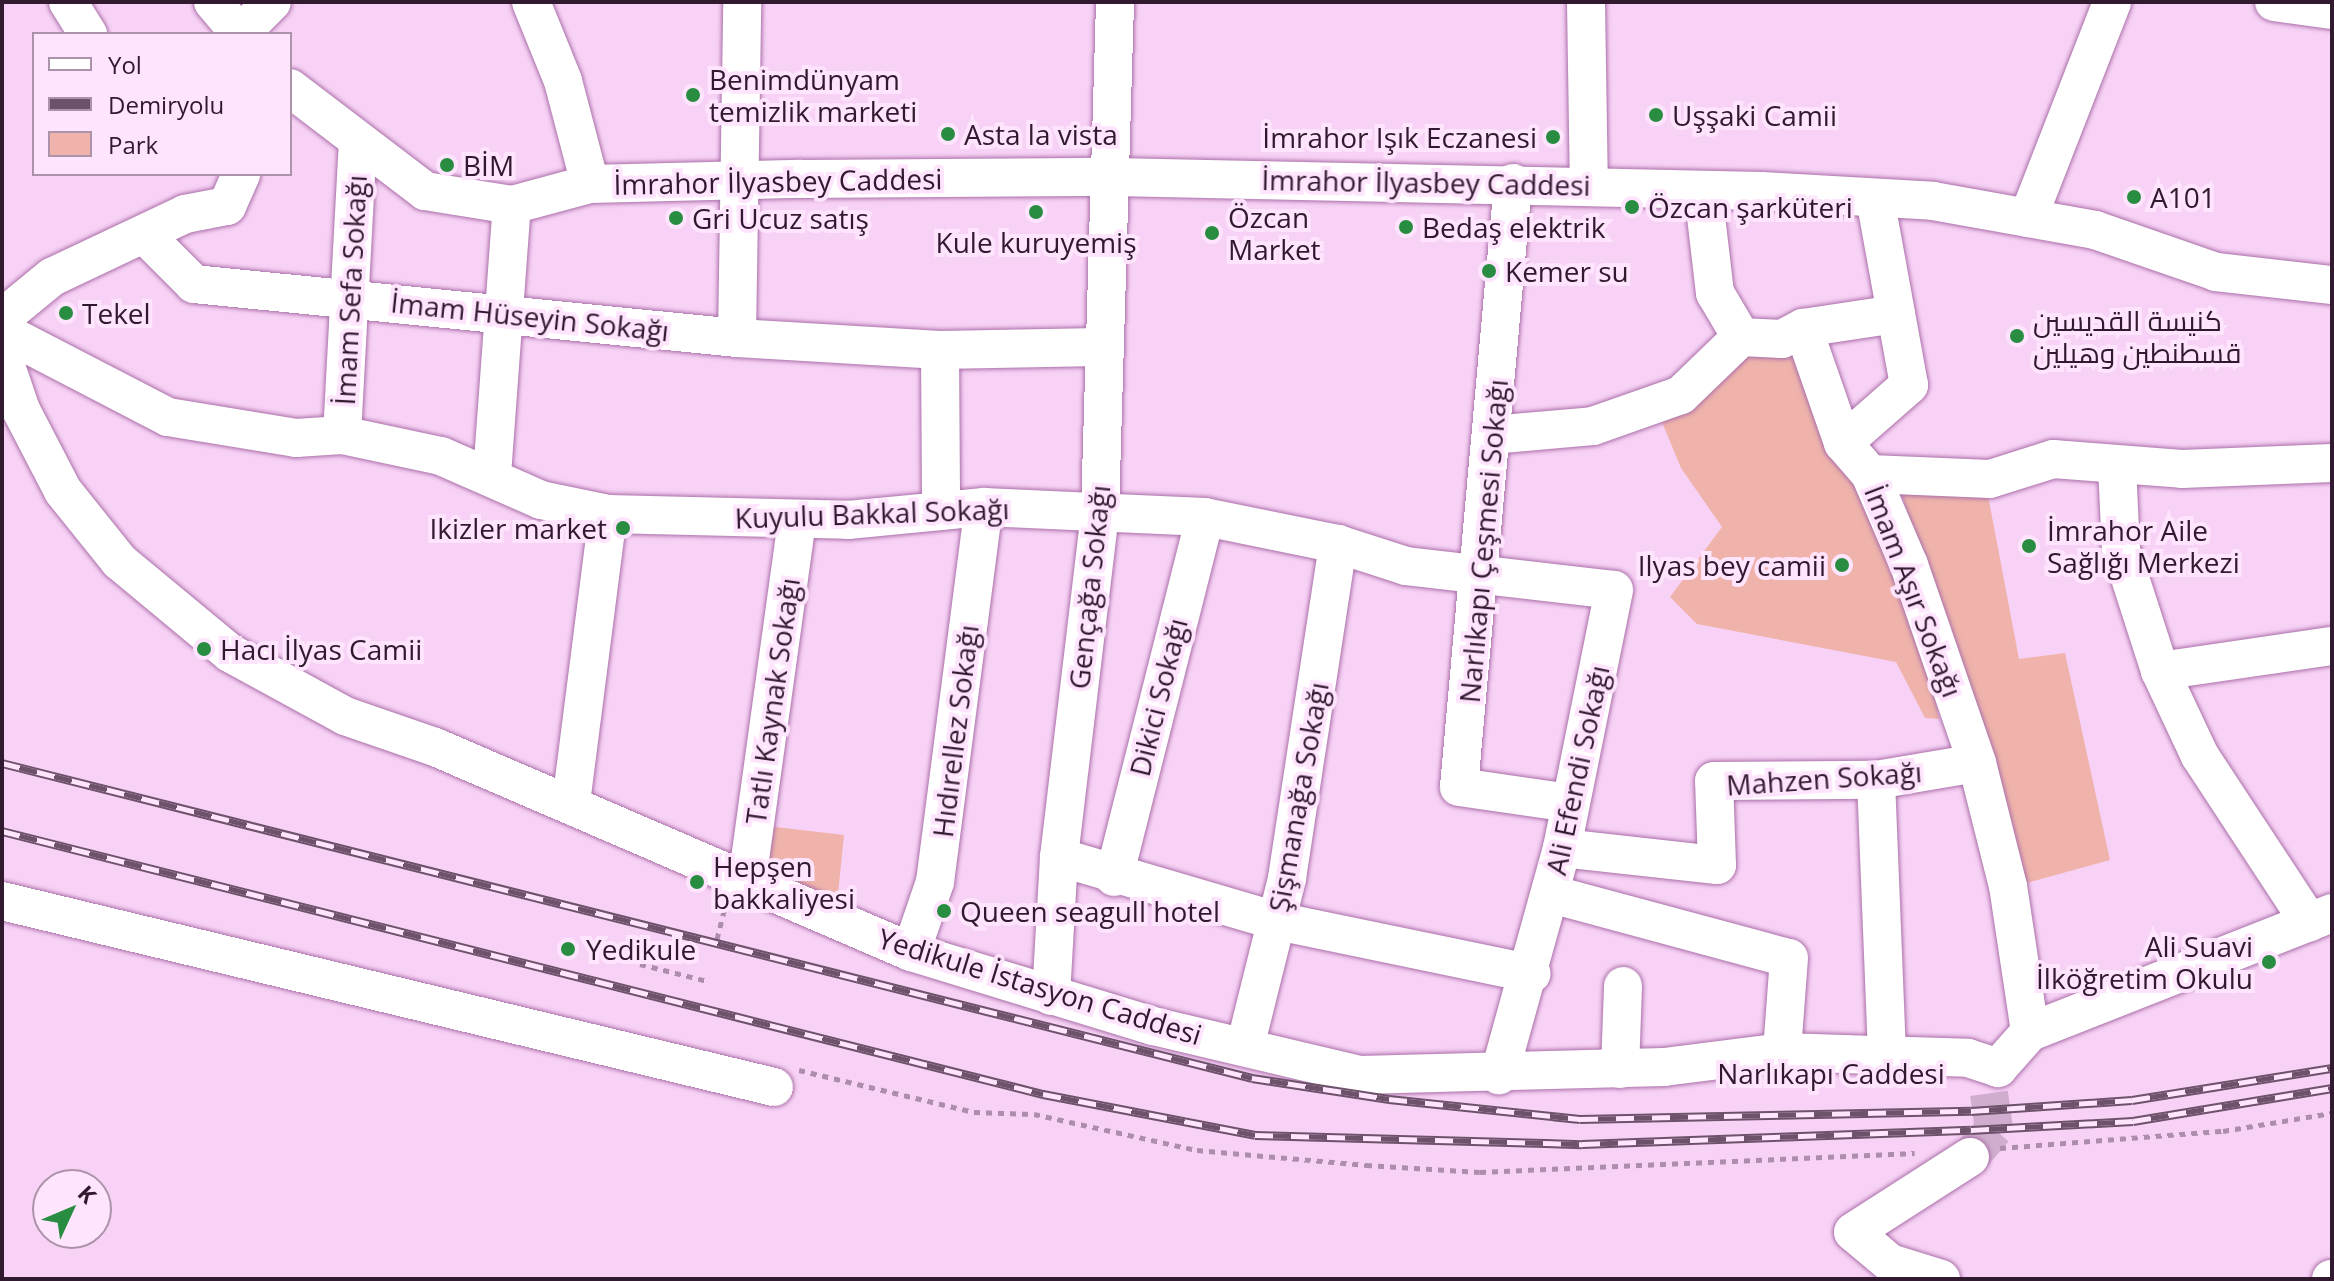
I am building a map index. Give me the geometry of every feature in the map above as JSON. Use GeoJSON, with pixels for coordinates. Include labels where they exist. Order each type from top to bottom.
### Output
{"type":"FeatureCollection","features":[{"type":"Feature","properties":{"kind":"street"},"geometry":{"type":"LineString","coordinates":[[68,2],[87,32]]}},
{"type":"Feature","properties":{"kind":"street"},"geometry":{"type":"LineString","coordinates":[[213,2],[238,32]]}},
{"type":"Feature","properties":{"kind":"street"},"geometry":{"type":"LineString","coordinates":[[242,32],[272,2]]}},
{"type":"Feature","properties":{"kind":"street"},"geometry":{"type":"LineString","coordinates":[[531,2],[563,81],[590,184]]}},
{"type":"Feature","properties":{"kind":"street"},"geometry":{"type":"LineString","coordinates":[[737,338],[742,2]]}},
{"type":"Feature","properties":{"kind":"street","name":"Gençağa Sokağı"},"geometry":{"type":"LineString","coordinates":[[1051,996],[1059,857],[1100,511],[1100,347],[1114,177],[1115,2]]}},
{"type":"Feature","properties":{"kind":"street"},"geometry":{"type":"LineString","coordinates":[[1586,2],[1589,184]]}},
{"type":"Feature","properties":{"kind":"street"},"geometry":{"type":"LineString","coordinates":[[2028,218],[2112,2]]}},
{"type":"Feature","properties":{"kind":"street"},"geometry":{"type":"LineString","coordinates":[[2274,2],[2332,10]]}},
{"type":"Feature","properties":{"kind":"street"},"geometry":{"type":"LineString","coordinates":[[292,90],[358,144],[425,191],[512,205],[500,316],[492,475]]}},
{"type":"Feature","properties":{"kind":"street","name":"İmam Sefa Sokağı"},"geometry":{"type":"LineString","coordinates":[[342,435],[358,144]]}},
{"type":"Feature","properties":{"kind":"street"},"geometry":{"type":"LineString","coordinates":[[2,318],[52,277],[147,237],[185,214],[227,206],[240,176]]}},
{"type":"Feature","properties":{"kind":"street","name":"İmrahor İlyasbey Caddesi"},"geometry":{"type":"LineString","coordinates":[[512,205],[590,184],[741,181],[1114,177],[1589,184],[1875,198],[2028,218],[2095,230],[2216,272],[2332,285]]}},
{"type":"Feature","properties":{"kind":"street","name":"Narlıkapı Çeşmesi Sokağı"},"geometry":{"type":"LineString","coordinates":[[1513,183],[1491,435],[1483,577],[1459,787],[1570,803]]}},
{"type":"Feature","properties":{"kind":"street"},"geometry":{"type":"LineString","coordinates":[[1703,191],[1715,293],[1741,337]]}},
{"type":"Feature","properties":{"kind":"street"},"geometry":{"type":"LineString","coordinates":[[1843,443],[1909,385],[1875,198]]}},
{"type":"Feature","properties":{"kind":"street","name":"İmam Hüseyin Sokağı"},"geometry":{"type":"LineString","coordinates":[[147,237],[194,284],[352,296],[500,316],[737,338],[940,350],[1100,347]]}},
{"type":"Feature","properties":{"kind":"street"},"geometry":{"type":"LineString","coordinates":[[1491,435],[1593,426],[1681,395],[1741,337],[1782,339],[1803,328],[1896,314]]}},
{"type":"Feature","properties":{"kind":"street","name":"İmam Aşır Sokağı"},"geometry":{"type":"LineString","coordinates":[[1803,328],[1843,443],[1870,474],[1977,763],[2008,886],[2030,1032]]}},
{"type":"Feature","properties":{"kind":"street","name":"Kuyulu Bakkal Sokağı"},"geometry":{"type":"LineString","coordinates":[[2,331],[168,417],[296,438],[342,435],[492,475],[541,500],[608,514],[797,521],[984,507],[1205,517],[1338,544],[1406,566],[1483,577]]}},
{"type":"Feature","properties":{"kind":"street"},"geometry":{"type":"LineString","coordinates":[[940,350],[941,511]]}},
{"type":"Feature","properties":{"kind":"street","name":"Yedikule İstasyon Caddesi"},"geometry":{"type":"LineString","coordinates":[[2,354],[21,410],[63,491],[119,561],[230,653],[345,716],[571,803],[911,952],[1051,996],[1360,1075],[1499,1075],[1664,1067],[1782,1052],[1968,1058],[1998,1068],[2030,1032]]}},
{"type":"Feature","properties":{"kind":"street"},"geometry":{"type":"LineString","coordinates":[[1870,474],[1990,479],[2053,459],[2117,466],[2332,463]]}},
{"type":"Feature","properties":{"kind":"street"},"geometry":{"type":"LineString","coordinates":[[2030,1032],[2320,918],[2200,756],[2160,671],[2121,550],[2117,466]]}},
{"type":"Feature","properties":{"kind":"street","name":"Hıdırellez Sokağı"},"geometry":{"type":"LineString","coordinates":[[911,952],[935,882],[984,507]]}},
{"type":"Feature","properties":{"kind":"street"},"geometry":{"type":"LineString","coordinates":[[571,803],[608,514]]}},
{"type":"Feature","properties":{"kind":"street","name":"Dikici Sokağı"},"geometry":{"type":"LineString","coordinates":[[1114,877],[1205,517]]}},
{"type":"Feature","properties":{"kind":"street","name":"Tatlı Kaynak Sokağı"},"geometry":{"type":"LineString","coordinates":[[747,881],[797,521]]}},
{"type":"Feature","properties":{"kind":"street","name":"Şişmanağa Sokağı"},"geometry":{"type":"LineString","coordinates":[[1245,1047],[1277,921],[1338,544]]}},
{"type":"Feature","properties":{"kind":"street","name":"Ali Efendi Sokağı"},"geometry":{"type":"LineString","coordinates":[[1483,577],[1614,590],[1562,848],[1532,974],[1499,1075]]}},
{"type":"Feature","properties":{"kind":"street"},"geometry":{"type":"LineString","coordinates":[[2160,671],[2332,646]]}},
{"type":"Feature","properties":{"kind":"street","name":"Mahzen Sokağı"},"geometry":{"type":"LineString","coordinates":[[1562,848],[1717,865],[1714,781],[1876,780],[1977,763]]}},
{"type":"Feature","properties":{"kind":"street"},"geometry":{"type":"LineString","coordinates":[[1876,780],[1887,1056]]}},
{"type":"Feature","properties":{"kind":"street"},"geometry":{"type":"LineString","coordinates":[[1059,857],[1114,877],[1277,921],[1532,974]]}},
{"type":"Feature","properties":{"kind":"street"},"geometry":{"type":"LineString","coordinates":[[1551,894],[1789,958],[1782,1052]]}},
{"type":"Feature","properties":{"kind":"street"},"geometry":{"type":"LineString","coordinates":[[2,901],[782,1078]]}},
{"type":"Feature","properties":{"kind":"street"},"geometry":{"type":"LineString","coordinates":[[1620,1069],[1623,986]]}},
{"type":"Feature","properties":{"kind":"street","name":"Narlıkapı Caddesi"},"geometry":{"type":"LineString","coordinates":[[1664,1067],[1735,1079],[1969,1073],[1989,1093]]}},
{"type":"Feature","properties":{"kind":"street"},"geometry":{"type":"LineString","coordinates":[[1941,1279],[1890,1263],[1853,1232],[1978,1153]]}},
{"type":"Feature","properties":{"kind":"path"},"geometry":{"type":"LineString","coordinates":[[640,964],[707,981]]}},
{"type":"Feature","properties":{"kind":"path"},"geometry":{"type":"LineString","coordinates":[[782,1078],[974,1112],[1034,1114],[1197,1150],[1366,1165],[1480,1172],[1933,1152]]}},
{"type":"Feature","properties":{"kind":"path"},"geometry":{"type":"LineString","coordinates":[[1978,1153],[2223,1131],[2332,1113]]}},
{"type":"Feature","properties":{"kind":"green space"},"geometry":{"type":"Polygon","coordinates":[[[1810,345],[1912,585],[1939,719],[1925,718],[1896,662],[1697,624],[1670,597],[1722,527],[1681,468],[1659,415],[1728,351],[1810,345]]]}},
{"type":"Feature","properties":{"kind":"green space"},"geometry":{"type":"Polygon","coordinates":[[[1983,469],[2019,659],[2065,653],[2110,860],[2023,884],[1897,479],[1983,469]]]}},
{"type":"Feature","properties":{"kind":"green space"},"geometry":{"type":"Polygon","coordinates":[[[767,826],[844,835],[837,904],[761,880],[767,826]]]}},
{"type":"Feature","properties":{"kind":"tunnel"},"geometry":{"type":"LineString","coordinates":[[1970,1157],[1994,1129],[1989,1093]]}},
{"type":"Feature","properties":{"kind":"railway"},"geometry":{"type":"LineString","coordinates":[[2,763],[1252,1078],[1389,1099],[1580,1119],[1971,1111],[2132,1100],[2332,1068]]}},
{"type":"Feature","properties":{"kind":"railway"},"geometry":{"type":"LineString","coordinates":[[2,831],[1043,1094],[1255,1135],[1582,1144],[1971,1130],[2133,1121],[2332,1088]]}},
{"type":"Feature","properties":{"kind":"place","name":"Benimdünyam temizlik marketi"},"geometry":{"type":"Point","coordinates":[693,95]}},
{"type":"Feature","properties":{"kind":"place","name":"Uşşaki Camii"},"geometry":{"type":"Point","coordinates":[1656,115]}},
{"type":"Feature","properties":{"kind":"place","name":"Asta la vista"},"geometry":{"type":"Point","coordinates":[948,134]}},
{"type":"Feature","properties":{"kind":"place","name":"İmrahor Işık Eczanesi"},"geometry":{"type":"Point","coordinates":[1553,137]}},
{"type":"Feature","properties":{"kind":"place","name":"BİM"},"geometry":{"type":"Point","coordinates":[447,165]}},
{"type":"Feature","properties":{"kind":"place","name":"A101"},"geometry":{"type":"Point","coordinates":[2134,197]}},
{"type":"Feature","properties":{"kind":"place","name":"Özcan şarküteri"},"geometry":{"type":"Point","coordinates":[1632,207]}},
{"type":"Feature","properties":{"kind":"place","name":"Kule kuruyemiş"},"geometry":{"type":"Point","coordinates":[1036,212]}},
{"type":"Feature","properties":{"kind":"place","name":"Gri Ucuz satış"},"geometry":{"type":"Point","coordinates":[676,218]}},
{"type":"Feature","properties":{"kind":"place","name":"Bedaş elektrik"},"geometry":{"type":"Point","coordinates":[1406,227]}},
{"type":"Feature","properties":{"kind":"place","name":"Özcan Market"},"geometry":{"type":"Point","coordinates":[1212,233]}},
{"type":"Feature","properties":{"kind":"place","name":"Kemer su"},"geometry":{"type":"Point","coordinates":[1489,271]}},
{"type":"Feature","properties":{"kind":"place","name":"Tekel"},"geometry":{"type":"Point","coordinates":[66,313]}},
{"type":"Feature","properties":{"kind":"place","name":"كنيسة القديسين قسطنطين وهيلين"},"geometry":{"type":"Point","coordinates":[2017,336]}},
{"type":"Feature","properties":{"kind":"place","name":"Ikizler market"},"geometry":{"type":"Point","coordinates":[623,528]}},
{"type":"Feature","properties":{"kind":"place","name":"İmrahor Aile Sağlığı Merkezi"},"geometry":{"type":"Point","coordinates":[2029,546]}},
{"type":"Feature","properties":{"kind":"place","name":"Ilyas bey camii"},"geometry":{"type":"Point","coordinates":[1842,565]}},
{"type":"Feature","properties":{"kind":"place","name":"Hacı İlyas Camii"},"geometry":{"type":"Point","coordinates":[204,649]}},
{"type":"Feature","properties":{"kind":"place","name":"Hepşen bakkaliyesi"},"geometry":{"type":"Point","coordinates":[697,882]}},
{"type":"Feature","properties":{"kind":"place","name":"Queen seagull hotel"},"geometry":{"type":"Point","coordinates":[944,911]}},
{"type":"Feature","properties":{"kind":"place","name":"Yedikule"},"geometry":{"type":"Point","coordinates":[568,949]}},
{"type":"Feature","properties":{"kind":"place","name":"Ali Suavi İlköğretim Okulu"},"geometry":{"type":"Point","coordinates":[2269,962]}}]}
